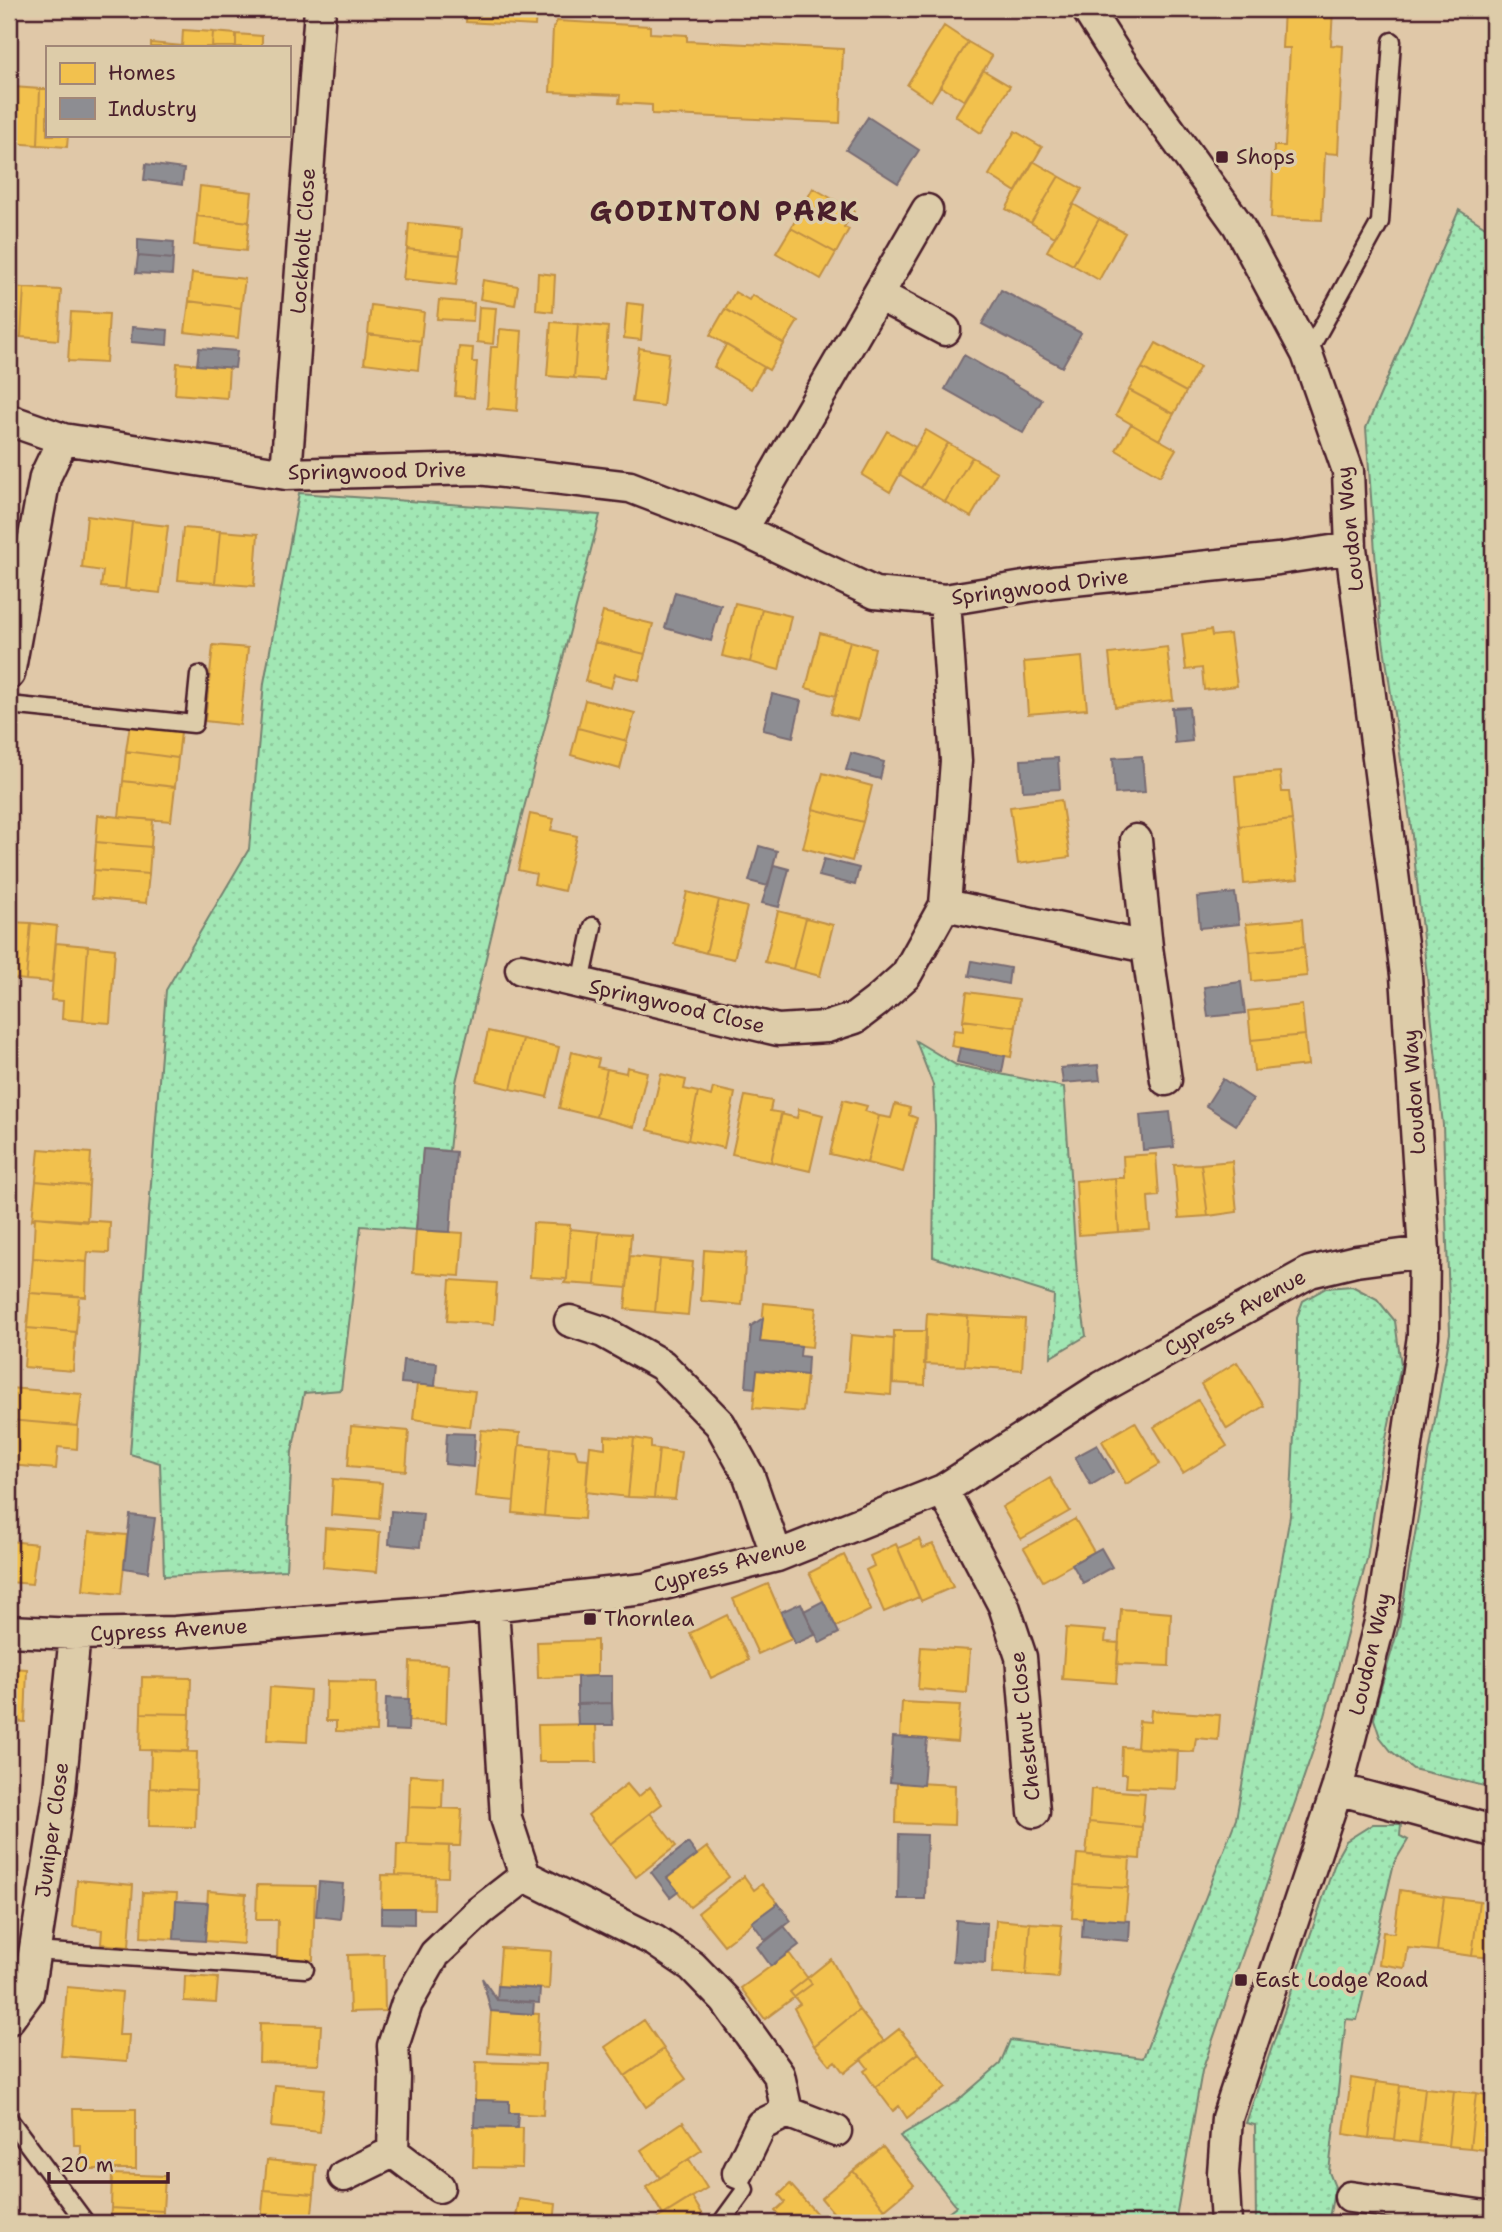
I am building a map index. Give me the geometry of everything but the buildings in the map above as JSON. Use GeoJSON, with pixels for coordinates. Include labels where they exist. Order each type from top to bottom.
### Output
{"type":"FeatureCollection","features":[{"type":"Feature","properties":{"kind":"street","name":"Lockholt Close"},"geometry":{"type":"LineString","coordinates":[[286,474],[320,9]]}},
{"type":"Feature","properties":{"kind":"street","name":"Loudon Way"},"geometry":{"type":"LineString","coordinates":[[1087,9],[1119,61],[1238,225],[1307,354],[1348,471],[1351,548],[1406,975],[1424,1252],[1423,1336],[1381,1614],[1338,1789],[1227,2118],[1223,2174],[1226,2223]]}},
{"type":"Feature","properties":{"kind":"street"},"geometry":{"type":"LineString","coordinates":[[742,530],[927,210]]}},
{"type":"Feature","properties":{"kind":"street"},"geometry":{"type":"LineString","coordinates":[[878,295],[945,330]]}},
{"type":"Feature","properties":{"kind":"street","name":"Springwood Drive"},"geometry":{"type":"LineString","coordinates":[[9,420],[63,439],[286,474],[478,469],[630,486],[742,530],[875,593],[945,600],[1054,582],[1278,559],[1351,548]]}},
{"type":"Feature","properties":{"kind":"street"},"geometry":{"type":"LineString","coordinates":[[9,674],[45,477],[63,439]]}},
{"type":"Feature","properties":{"kind":"street","name":"Springwood Close"},"geometry":{"type":"LineString","coordinates":[[521,969],[778,1030],[827,1027],[855,1018],[876,1003],[906,975],[945,905],[956,761],[945,600]]}},
{"type":"Feature","properties":{"kind":"street"},"geometry":{"type":"LineString","coordinates":[[1136,840],[1147,947],[1166,1080]]}},
{"type":"Feature","properties":{"kind":"street"},"geometry":{"type":"LineString","coordinates":[[945,905],[1147,947]]}},
{"type":"Feature","properties":{"kind":"street","name":"Cypress Avenue"},"geometry":{"type":"LineString","coordinates":[[9,1631],[75,1634],[175,1632],[493,1606],[644,1589],[777,1556],[943,1490],[1101,1387],[1310,1272],[1356,1261],[1424,1252]]}},
{"type":"Feature","properties":{"kind":"street"},"geometry":{"type":"LineString","coordinates":[[570,1321],[603,1332],[662,1365],[720,1424],[749,1476],[777,1556]]}},
{"type":"Feature","properties":{"kind":"street","name":"Chestnut Close"},"geometry":{"type":"LineString","coordinates":[[943,1490],[1004,1605],[1021,1657],[1034,1812]]}},
{"type":"Feature","properties":{"kind":"street"},"geometry":{"type":"LineString","coordinates":[[493,1606],[506,1818],[525,1876],[655,1941],[692,1966],[725,2000],[779,2075],[788,2112]]}},
{"type":"Feature","properties":{"kind":"street","name":"Juniper Close"},"geometry":{"type":"LineString","coordinates":[[9,2019],[28,1993],[60,1790],[75,1634]]}},
{"type":"Feature","properties":{"kind":"street"},"geometry":{"type":"LineString","coordinates":[[1338,1789],[1493,1831]]}},
{"type":"Feature","properties":{"kind":"street"},"geometry":{"type":"LineString","coordinates":[[393,2152],[393,2046],[407,2003],[435,1954],[480,1911],[525,1876]]}},
{"type":"Feature","properties":{"kind":"street"},"geometry":{"type":"LineString","coordinates":[[738,2173],[761,2124],[788,2112],[836,2131]]}},
{"type":"Feature","properties":{"kind":"street"},"geometry":{"type":"LineString","coordinates":[[344,2176],[393,2152]]}},
{"type":"Feature","properties":{"kind":"street"},"geometry":{"type":"LineString","coordinates":[[393,2152],[439,2187]]}},
{"type":"Feature","properties":{"kind":"street"},"geometry":{"type":"LineString","coordinates":[[1350,2197],[1493,2217]]}},
{"type":"Feature","properties":{"kind":"lane"},"geometry":{"type":"LineString","coordinates":[[1307,354],[1380,222],[1392,41]]}},
{"type":"Feature","properties":{"kind":"lane"},"geometry":{"type":"LineString","coordinates":[[9,705],[194,724],[198,675]]}},
{"type":"Feature","properties":{"kind":"lane"},"geometry":{"type":"LineString","coordinates":[[580,983],[593,926]]}},
{"type":"Feature","properties":{"kind":"lane"},"geometry":{"type":"LineString","coordinates":[[34,1951],[305,1969]]}},
{"type":"Feature","properties":{"kind":"lane"},"geometry":{"type":"LineString","coordinates":[[9,2119],[86,2223]]}},
{"type":"Feature","properties":{"kind":"lane"},"geometry":{"type":"LineString","coordinates":[[721,2223],[745,2190],[738,2173]]}},
{"type":"Feature","properties":{"kind":"green space"},"geometry":{"type":"Polygon","coordinates":[[[1459,210],[1493,232],[1493,1788],[1413,1769],[1391,1751],[1380,1737],[1374,1719],[1399,1626],[1450,1333],[1443,1125],[1411,827],[1380,620],[1366,428],[1459,210]]]}},
{"type":"Feature","properties":{"kind":"green space"},"geometry":{"type":"Polygon","coordinates":[[[299,493],[600,515],[497,912],[456,1082],[449,1151],[423,1149],[416,1230],[361,1226],[341,1390],[304,1393],[292,1452],[286,1570],[164,1576],[160,1463],[130,1454],[166,990],[249,849],[264,683],[299,493]]]}},
{"type":"Feature","properties":{"kind":"green space"},"geometry":{"type":"Polygon","coordinates":[[[916,1041],[956,1065],[1064,1087],[1077,1276],[1086,1336],[1051,1357],[1054,1295],[933,1257],[933,1085],[916,1041]]]}},
{"type":"Feature","properties":{"kind":"green space"},"geometry":{"type":"Polygon","coordinates":[[[1352,1286],[1377,1299],[1395,1321],[1401,1365],[1382,1458],[1367,1559],[1325,1716],[1202,2071],[1175,2223],[934,2223],[956,2206],[900,2136],[956,2102],[1000,2064],[1010,2040],[1143,2058],[1236,1819],[1290,1516],[1297,1317],[1303,1301],[1326,1288],[1352,1286]]]}},
{"type":"Feature","properties":{"kind":"green space"},"geometry":{"type":"Polygon","coordinates":[[[1373,1824],[1401,1824],[1400,1836],[1408,1840],[1394,1863],[1357,2020],[1346,2019],[1329,2172],[1335,2187],[1328,2223],[1256,2223],[1255,2125],[1246,2123],[1337,1857],[1346,1841],[1373,1824]]]}},
{"type":"Feature","properties":{"kind":"place","name":"Shops"},"geometry":{"type":"Point","coordinates":[1222,157]}},
{"type":"Feature","properties":{"kind":"place","name":"Thornlea"},"geometry":{"type":"Point","coordinates":[590,1619]}},
{"type":"Feature","properties":{"kind":"place","name":"East Lodge Road"},"geometry":{"type":"Point","coordinates":[1241,1980]}},
{"type":"Feature","properties":{"kind":"district","name":"GODINTON PARK"},"geometry":{"type":"Point","coordinates":[725,211]}}]}
